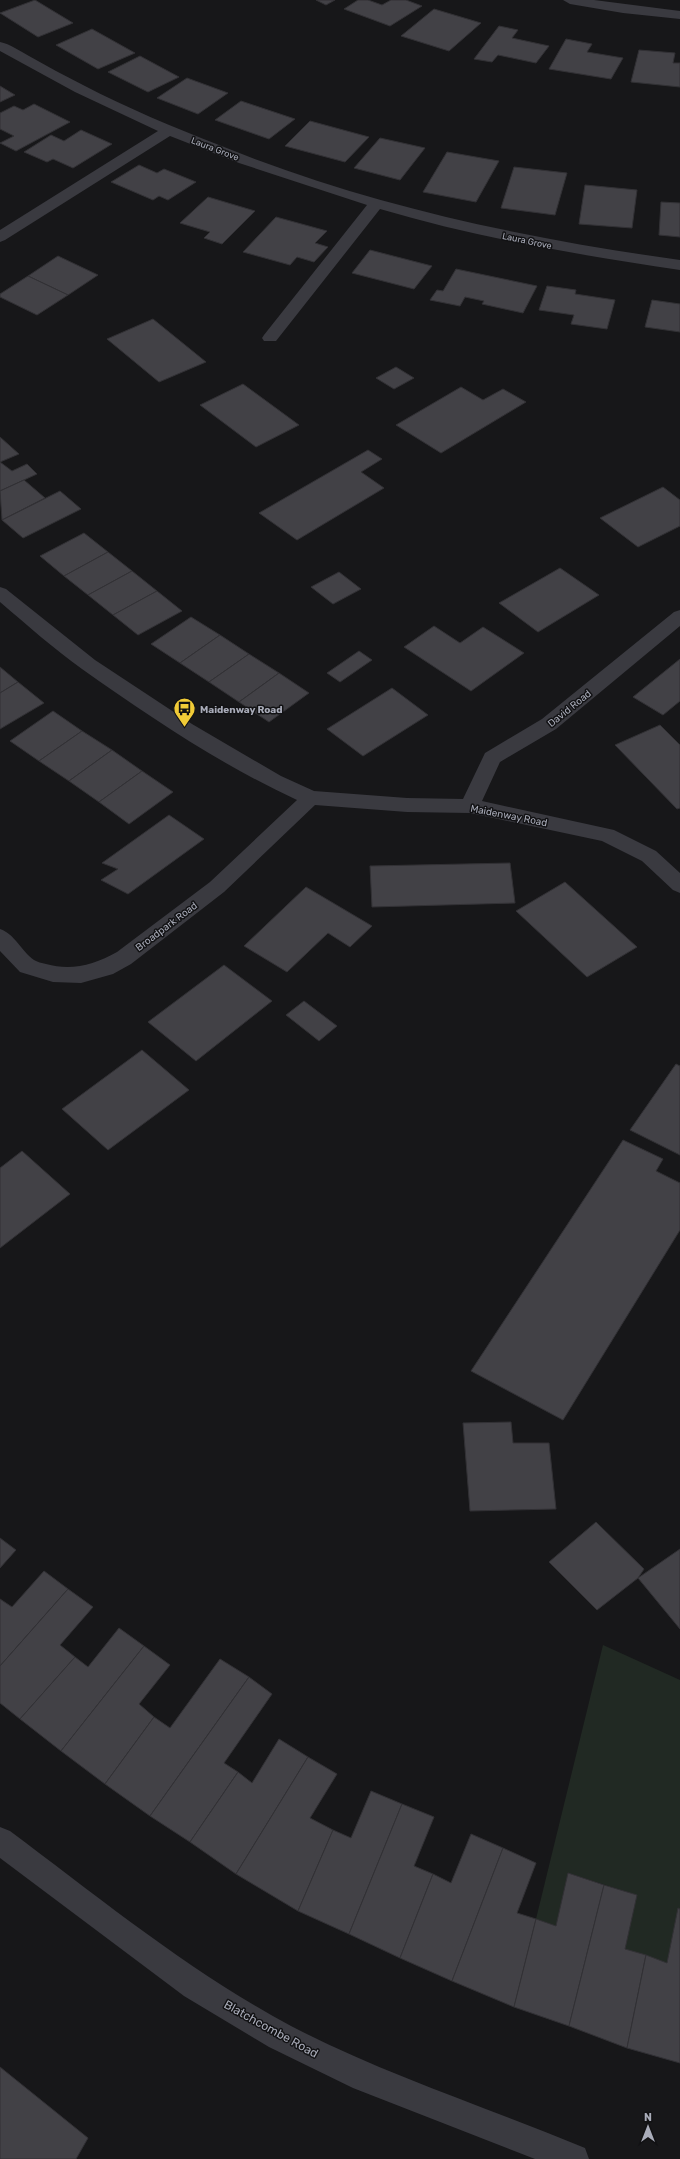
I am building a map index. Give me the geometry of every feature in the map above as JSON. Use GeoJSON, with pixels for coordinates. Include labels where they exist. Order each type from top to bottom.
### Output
{"type":"FeatureCollection","features":[{"type":"Feature","properties":{"kind":"street"},"geometry":{"type":"LineString","coordinates":[[570,0],[623,9],[680,15]]}},
{"type":"Feature","properties":{"kind":"street","name":"Laura Grove"},"geometry":{"type":"LineString","coordinates":[[0,46],[59,80],[168,131],[268,169],[375,205],[463,228],[550,246],[680,265]]}},
{"type":"Feature","properties":{"kind":"street"},"geometry":{"type":"LineString","coordinates":[[0,237],[168,131]]}},
{"type":"Feature","properties":{"kind":"street"},"geometry":{"type":"LineString","coordinates":[[270,338],[375,205]]}},
{"type":"Feature","properties":{"kind":"street","name":"Maidenway Road"},"geometry":{"type":"LineString","coordinates":[[0,593],[88,664],[185,730],[274,781],[312,798],[407,805],[470,806],[607,835],[649,856],[680,885]]}},
{"type":"Feature","properties":{"kind":"street","name":"David Road"},"geometry":{"type":"LineString","coordinates":[[470,806],[492,758],[549,724],[680,616]]}},
{"type":"Feature","properties":{"kind":"street","name":"Broadpark Road"},"geometry":{"type":"LineString","coordinates":[[0,937],[26,966],[53,974],[80,975],[106,968],[124,958],[217,887],[312,798]]}},
{"type":"Feature","properties":{"kind":"street","name":"Blatchcombe Road"},"geometry":{"type":"LineString","coordinates":[[0,1841],[194,1986],[280,2036],[364,2077],[574,2159]]}},
{"type":"Feature","properties":{"kind":"shaded area"},"geometry":{"type":"Polygon","coordinates":[[[603,1645],[680,1680],[680,1909],[678,1909],[667,1963],[625,1949],[637,1895],[568,1873],[556,1926],[536,1919],[603,1645]]]}},
{"type":"Feature","properties":{"kind":"building"},"geometry":{"type":"Polygon","coordinates":[[[35,0],[73,23],[38,37],[0,13],[35,0]]]}},
{"type":"Feature","properties":{"kind":"building"},"geometry":{"type":"Polygon","coordinates":[[[316,0],[335,0],[326,5],[316,0]]]}},
{"type":"Feature","properties":{"kind":"building"},"geometry":{"type":"Polygon","coordinates":[[[358,0],[368,0],[382,5],[391,0],[406,0],[422,6],[390,26],[344,9],[358,0]]]}},
{"type":"Feature","properties":{"kind":"building"},"geometry":{"type":"Polygon","coordinates":[[[434,9],[481,23],[449,51],[401,36],[434,9]]]}},
{"type":"Feature","properties":{"kind":"building"},"geometry":{"type":"Polygon","coordinates":[[[499,26],[518,30],[512,38],[549,46],[536,63],[498,55],[492,62],[474,59],[499,26]]]}},
{"type":"Feature","properties":{"kind":"building"},"geometry":{"type":"Polygon","coordinates":[[[92,29],[135,53],[98,69],[56,45],[92,29]]]}},
{"type":"Feature","properties":{"kind":"building"},"geometry":{"type":"Polygon","coordinates":[[[566,39],[592,44],[587,52],[623,58],[611,79],[549,69],[566,39]]]}},
{"type":"Feature","properties":{"kind":"building"},"geometry":{"type":"Polygon","coordinates":[[[639,50],[675,53],[673,63],[680,63],[680,87],[631,82],[639,50]]]}},
{"type":"Feature","properties":{"kind":"building"},"geometry":{"type":"Polygon","coordinates":[[[140,56],[179,77],[148,92],[108,72],[140,56]]]}},
{"type":"Feature","properties":{"kind":"building"},"geometry":{"type":"Polygon","coordinates":[[[187,78],[228,93],[198,114],[157,98],[187,78]]]}},
{"type":"Feature","properties":{"kind":"building"},"geometry":{"type":"Polygon","coordinates":[[[0,86],[15,95],[0,102],[0,86]]]}},
{"type":"Feature","properties":{"kind":"building"},"geometry":{"type":"Polygon","coordinates":[[[241,101],[295,119],[269,139],[215,120],[241,101]]]}},
{"type":"Feature","properties":{"kind":"building"},"geometry":{"type":"Polygon","coordinates":[[[34,104],[70,122],[16,151],[0,143],[14,136],[0,129],[0,113],[14,106],[23,110],[34,104]]]}},
{"type":"Feature","properties":{"kind":"building"},"geometry":{"type":"Polygon","coordinates":[[[310,121],[369,137],[345,162],[285,146],[310,121]]]}},
{"type":"Feature","properties":{"kind":"building"},"geometry":{"type":"Polygon","coordinates":[[[81,130],[112,144],[73,168],[53,159],[47,162],[24,152],[51,135],[64,141],[81,130]]]}},
{"type":"Feature","properties":{"kind":"building"},"geometry":{"type":"Polygon","coordinates":[[[380,138],[425,148],[400,180],[354,168],[380,138]]]}},
{"type":"Feature","properties":{"kind":"building"},"geometry":{"type":"Polygon","coordinates":[[[447,152],[499,161],[476,202],[423,192],[447,152]]]}},
{"type":"Feature","properties":{"kind":"building"},"geometry":{"type":"Polygon","coordinates":[[[139,165],[157,173],[164,169],[196,182],[168,200],[159,196],[153,200],[111,182],[139,165]]]}},
{"type":"Feature","properties":{"kind":"building"},"geometry":{"type":"Polygon","coordinates":[[[514,167],[567,173],[555,215],[501,208],[514,167]]]}},
{"type":"Feature","properties":{"kind":"building"},"geometry":{"type":"Polygon","coordinates":[[[585,185],[637,190],[632,228],[579,224],[585,185]]]}},
{"type":"Feature","properties":{"kind":"building"},"geometry":{"type":"Polygon","coordinates":[[[208,197],[255,211],[222,244],[204,238],[210,232],[180,223],[208,197]]]}},
{"type":"Feature","properties":{"kind":"building"},"geometry":{"type":"Polygon","coordinates":[[[661,202],[680,203],[680,237],[659,235],[661,202]]]}},
{"type":"Feature","properties":{"kind":"building"},"geometry":{"type":"Polygon","coordinates":[[[276,217],[327,231],[315,243],[328,247],[314,262],[297,257],[290,265],[243,252],[276,217]]]}},
{"type":"Feature","properties":{"kind":"building"},"geometry":{"type":"Polygon","coordinates":[[[370,250],[432,266],[414,289],[352,273],[370,250]]]}},
{"type":"Feature","properties":{"kind":"building"},"geometry":{"type":"Polygon","coordinates":[[[58,256],[98,275],[68,295],[28,276],[58,256]]]}},
{"type":"Feature","properties":{"kind":"building"},"geometry":{"type":"Polygon","coordinates":[[[456,269],[537,286],[523,313],[482,304],[484,301],[465,297],[460,306],[430,300],[437,290],[443,291],[456,269]]]}},
{"type":"Feature","properties":{"kind":"building"},"geometry":{"type":"Polygon","coordinates":[[[28,276],[68,295],[37,315],[0,297],[0,294],[28,276]]]}},
{"type":"Feature","properties":{"kind":"building"},"geometry":{"type":"Polygon","coordinates":[[[547,286],[576,290],[575,294],[615,300],[607,329],[571,324],[574,315],[539,310],[547,286]]]}},
{"type":"Feature","properties":{"kind":"building"},"geometry":{"type":"Polygon","coordinates":[[[652,300],[680,304],[680,332],[645,327],[652,300]]]}},
{"type":"Feature","properties":{"kind":"building"},"geometry":{"type":"Polygon","coordinates":[[[153,319],[206,362],[159,382],[107,339],[153,319]]]}},
{"type":"Feature","properties":{"kind":"building"},"geometry":{"type":"Polygon","coordinates":[[[396,367],[414,378],[394,389],[376,378],[396,367]]]}},
{"type":"Feature","properties":{"kind":"building"},"geometry":{"type":"Polygon","coordinates":[[[243,384],[299,425],[256,447],[200,405],[243,384]]]}},
{"type":"Feature","properties":{"kind":"building"},"geometry":{"type":"Polygon","coordinates":[[[461,387],[483,400],[503,389],[526,402],[441,453],[396,425],[461,387]]]}},
{"type":"Feature","properties":{"kind":"building"},"geometry":{"type":"Polygon","coordinates":[[[0,437],[19,454],[0,462],[0,437]]]}},
{"type":"Feature","properties":{"kind":"building"},"geometry":{"type":"Polygon","coordinates":[[[368,450],[382,459],[361,472],[384,488],[297,540],[259,513],[368,450]]]}},
{"type":"Feature","properties":{"kind":"building"},"geometry":{"type":"Polygon","coordinates":[[[0,462],[12,471],[27,464],[37,474],[0,491],[0,462]]]}},
{"type":"Feature","properties":{"kind":"building"},"geometry":{"type":"Polygon","coordinates":[[[24,480],[45,498],[2,520],[0,491],[24,480]]]}},
{"type":"Feature","properties":{"kind":"building"},"geometry":{"type":"Polygon","coordinates":[[[663,487],[680,500],[680,526],[638,547],[600,518],[663,487]]]}},
{"type":"Feature","properties":{"kind":"building"},"geometry":{"type":"Polygon","coordinates":[[[60,491],[81,509],[23,538],[2,520],[60,491]]]}},
{"type":"Feature","properties":{"kind":"building"},"geometry":{"type":"Polygon","coordinates":[[[84,533],[108,552],[64,576],[40,556],[84,533]]]}},
{"type":"Feature","properties":{"kind":"building"},"geometry":{"type":"Polygon","coordinates":[[[108,552],[132,571],[88,595],[64,576],[108,552]]]}},
{"type":"Feature","properties":{"kind":"building"},"geometry":{"type":"Polygon","coordinates":[[[560,568],[599,595],[538,632],[499,603],[560,568]]]}},
{"type":"Feature","properties":{"kind":"building"},"geometry":{"type":"Polygon","coordinates":[[[132,571],[157,591],[113,615],[88,595],[132,571]]]}},
{"type":"Feature","properties":{"kind":"building"},"geometry":{"type":"Polygon","coordinates":[[[339,572],[361,589],[333,604],[311,587],[339,572]]]}},
{"type":"Feature","properties":{"kind":"building"},"geometry":{"type":"Polygon","coordinates":[[[157,591],[182,611],[138,635],[113,615],[157,591]]]}},
{"type":"Feature","properties":{"kind":"building"},"geometry":{"type":"Polygon","coordinates":[[[191,617],[220,635],[180,663],[151,644],[191,617]]]}},
{"type":"Feature","properties":{"kind":"building"},"geometry":{"type":"Polygon","coordinates":[[[434,626],[460,643],[483,627],[524,653],[471,691],[404,647],[434,626]]]}},
{"type":"Feature","properties":{"kind":"building"},"geometry":{"type":"Polygon","coordinates":[[[220,635],[249,654],[209,682],[180,663],[220,635]]]}},
{"type":"Feature","properties":{"kind":"building"},"geometry":{"type":"Polygon","coordinates":[[[359,651],[372,660],[340,682],[327,673],[359,651]]]}},
{"type":"Feature","properties":{"kind":"building"},"geometry":{"type":"Polygon","coordinates":[[[249,654],[279,673],[239,702],[209,682],[249,654]]]}},
{"type":"Feature","properties":{"kind":"building"},"geometry":{"type":"Polygon","coordinates":[[[680,659],[680,701],[663,715],[633,697],[680,659]]]}},
{"type":"Feature","properties":{"kind":"building"},"geometry":{"type":"Polygon","coordinates":[[[0,667],[18,682],[0,693],[0,667]]]}},
{"type":"Feature","properties":{"kind":"building"},"geometry":{"type":"Polygon","coordinates":[[[279,673],[309,693],[269,722],[239,702],[279,673]]]}},
{"type":"Feature","properties":{"kind":"building"},"geometry":{"type":"Polygon","coordinates":[[[18,682],[44,703],[0,729],[0,693],[18,682]]]}},
{"type":"Feature","properties":{"kind":"building"},"geometry":{"type":"Polygon","coordinates":[[[392,688],[428,715],[363,756],[327,729],[392,688]]]}},
{"type":"Feature","properties":{"kind":"building"},"geometry":{"type":"Polygon","coordinates":[[[53,711],[82,731],[39,761],[10,741],[53,711]]]}},
{"type":"Feature","properties":{"kind":"building"},"geometry":{"type":"Polygon","coordinates":[[[660,725],[680,745],[680,808],[677,809],[615,745],[660,725]]]}},
{"type":"Feature","properties":{"kind":"building"},"geometry":{"type":"Polygon","coordinates":[[[82,731],[112,750],[69,781],[39,761],[82,731]]]}},
{"type":"Feature","properties":{"kind":"building"},"geometry":{"type":"Polygon","coordinates":[[[112,750],[142,771],[99,802],[69,781],[112,750]]]}},
{"type":"Feature","properties":{"kind":"building"},"geometry":{"type":"Polygon","coordinates":[[[142,771],[173,792],[129,824],[99,802],[142,771]]]}},
{"type":"Feature","properties":{"kind":"building"},"geometry":{"type":"Polygon","coordinates":[[[169,815],[204,839],[128,894],[101,880],[118,869],[102,863],[169,815]]]}},
{"type":"Feature","properties":{"kind":"building"},"geometry":{"type":"Polygon","coordinates":[[[510,863],[515,903],[372,907],[370,866],[510,863]]]}},
{"type":"Feature","properties":{"kind":"building"},"geometry":{"type":"Polygon","coordinates":[[[565,882],[637,947],[587,977],[516,911],[565,882]]]}},
{"type":"Feature","properties":{"kind":"building"},"geometry":{"type":"Polygon","coordinates":[[[306,887],[372,926],[350,947],[328,933],[287,972],[244,946],[306,887]]]}},
{"type":"Feature","properties":{"kind":"building"},"geometry":{"type":"Polygon","coordinates":[[[224,965],[272,1001],[196,1061],[148,1022],[224,965]]]}},
{"type":"Feature","properties":{"kind":"building"},"geometry":{"type":"Polygon","coordinates":[[[304,1001],[337,1026],[319,1041],[286,1015],[304,1001]]]}},
{"type":"Feature","properties":{"kind":"building"},"geometry":{"type":"Polygon","coordinates":[[[142,1050],[189,1090],[108,1150],[62,1109],[142,1050]]]}},
{"type":"Feature","properties":{"kind":"building"},"geometry":{"type":"Polygon","coordinates":[[[676,1064],[680,1066],[680,1155],[630,1130],[676,1064]]]}},
{"type":"Feature","properties":{"kind":"building"},"geometry":{"type":"Polygon","coordinates":[[[623,1140],[663,1159],[656,1171],[680,1183],[680,1230],[563,1420],[471,1371],[623,1140]]]}},
{"type":"Feature","properties":{"kind":"building"},"geometry":{"type":"Polygon","coordinates":[[[22,1151],[70,1194],[0,1248],[0,1168],[22,1151]]]}},
{"type":"Feature","properties":{"kind":"building"},"geometry":{"type":"Polygon","coordinates":[[[511,1422],[513,1443],[549,1443],[556,1509],[470,1511],[463,1423],[511,1422]]]}},
{"type":"Feature","properties":{"kind":"building"},"geometry":{"type":"Polygon","coordinates":[[[596,1522],[644,1569],[638,1578],[597,1610],[549,1562],[596,1522]]]}},
{"type":"Feature","properties":{"kind":"building"},"geometry":{"type":"Polygon","coordinates":[[[0,1538],[16,1550],[0,1568],[0,1538]]]}},
{"type":"Feature","properties":{"kind":"building"},"geometry":{"type":"Polygon","coordinates":[[[680,1549],[680,1629],[638,1578],[680,1549]]]}},
{"type":"Feature","properties":{"kind":"building"},"geometry":{"type":"Polygon","coordinates":[[[44,1571],[68,1589],[0,1666],[0,1599],[12,1607],[44,1571]]]}},
{"type":"Feature","properties":{"kind":"building"},"geometry":{"type":"Polygon","coordinates":[[[68,1589],[93,1607],[60,1645],[75,1657],[20,1719],[0,1703],[0,1666],[68,1589]]]}},
{"type":"Feature","properties":{"kind":"building"},"geometry":{"type":"Polygon","coordinates":[[[119,1628],[144,1646],[61,1751],[20,1719],[75,1657],[88,1667],[119,1628]]]}},
{"type":"Feature","properties":{"kind":"building"},"geometry":{"type":"Polygon","coordinates":[[[144,1646],[170,1665],[139,1704],[154,1717],[105,1784],[61,1751],[144,1646]]]}},
{"type":"Feature","properties":{"kind":"building"},"geometry":{"type":"Polygon","coordinates":[[[220,1659],[249,1677],[150,1816],[105,1784],[154,1717],[170,1728],[220,1659]]]}},
{"type":"Feature","properties":{"kind":"building"},"geometry":{"type":"Polygon","coordinates":[[[249,1677],[272,1694],[224,1763],[238,1772],[190,1842],[150,1816],[249,1677]]]}},
{"type":"Feature","properties":{"kind":"building"},"geometry":{"type":"Polygon","coordinates":[[[279,1739],[308,1757],[236,1874],[190,1842],[238,1772],[252,1783],[279,1739]]]}},
{"type":"Feature","properties":{"kind":"building"},"geometry":{"type":"Polygon","coordinates":[[[308,1757],[337,1774],[310,1818],[333,1830],[298,1911],[236,1874],[308,1757]]]}},
{"type":"Feature","properties":{"kind":"building"},"geometry":{"type":"Polygon","coordinates":[[[371,1791],[402,1804],[349,1934],[298,1911],[333,1830],[351,1838],[371,1791]]]}},
{"type":"Feature","properties":{"kind":"building"},"geometry":{"type":"Polygon","coordinates":[[[402,1804],[434,1817],[414,1866],[433,1874],[400,1958],[349,1934],[402,1804]]]}},
{"type":"Feature","properties":{"kind":"building"},"geometry":{"type":"Polygon","coordinates":[[[471,1834],[503,1848],[452,1981],[400,1958],[433,1874],[451,1883],[471,1834]]]}},
{"type":"Feature","properties":{"kind":"building"},"geometry":{"type":"Polygon","coordinates":[[[503,1848],[536,1863],[517,1913],[536,1919],[514,2007],[452,1981],[503,1848]]]}},
{"type":"Feature","properties":{"kind":"building"},"geometry":{"type":"Polygon","coordinates":[[[568,1873],[604,1885],[569,2026],[514,2007],[536,1919],[556,1926],[568,1873]]]}},
{"type":"Feature","properties":{"kind":"building"},"geometry":{"type":"Polygon","coordinates":[[[604,1885],[637,1895],[625,1949],[646,1955],[627,2048],[569,2026],[604,1885]]]}},
{"type":"Feature","properties":{"kind":"building"},"geometry":{"type":"Polygon","coordinates":[[[678,1908],[680,1909],[680,2063],[627,2048],[646,1955],[667,1963],[678,1908]]]}},
{"type":"Feature","properties":{"kind":"building"},"geometry":{"type":"Polygon","coordinates":[[[0,2067],[88,2138],[76,2159],[0,2159],[0,2067]]]}},
{"type":"Feature","properties":{"kind":"place","name":"Maidenway Road"},"geometry":{"type":"Point","coordinates":[185,728]}}]}
